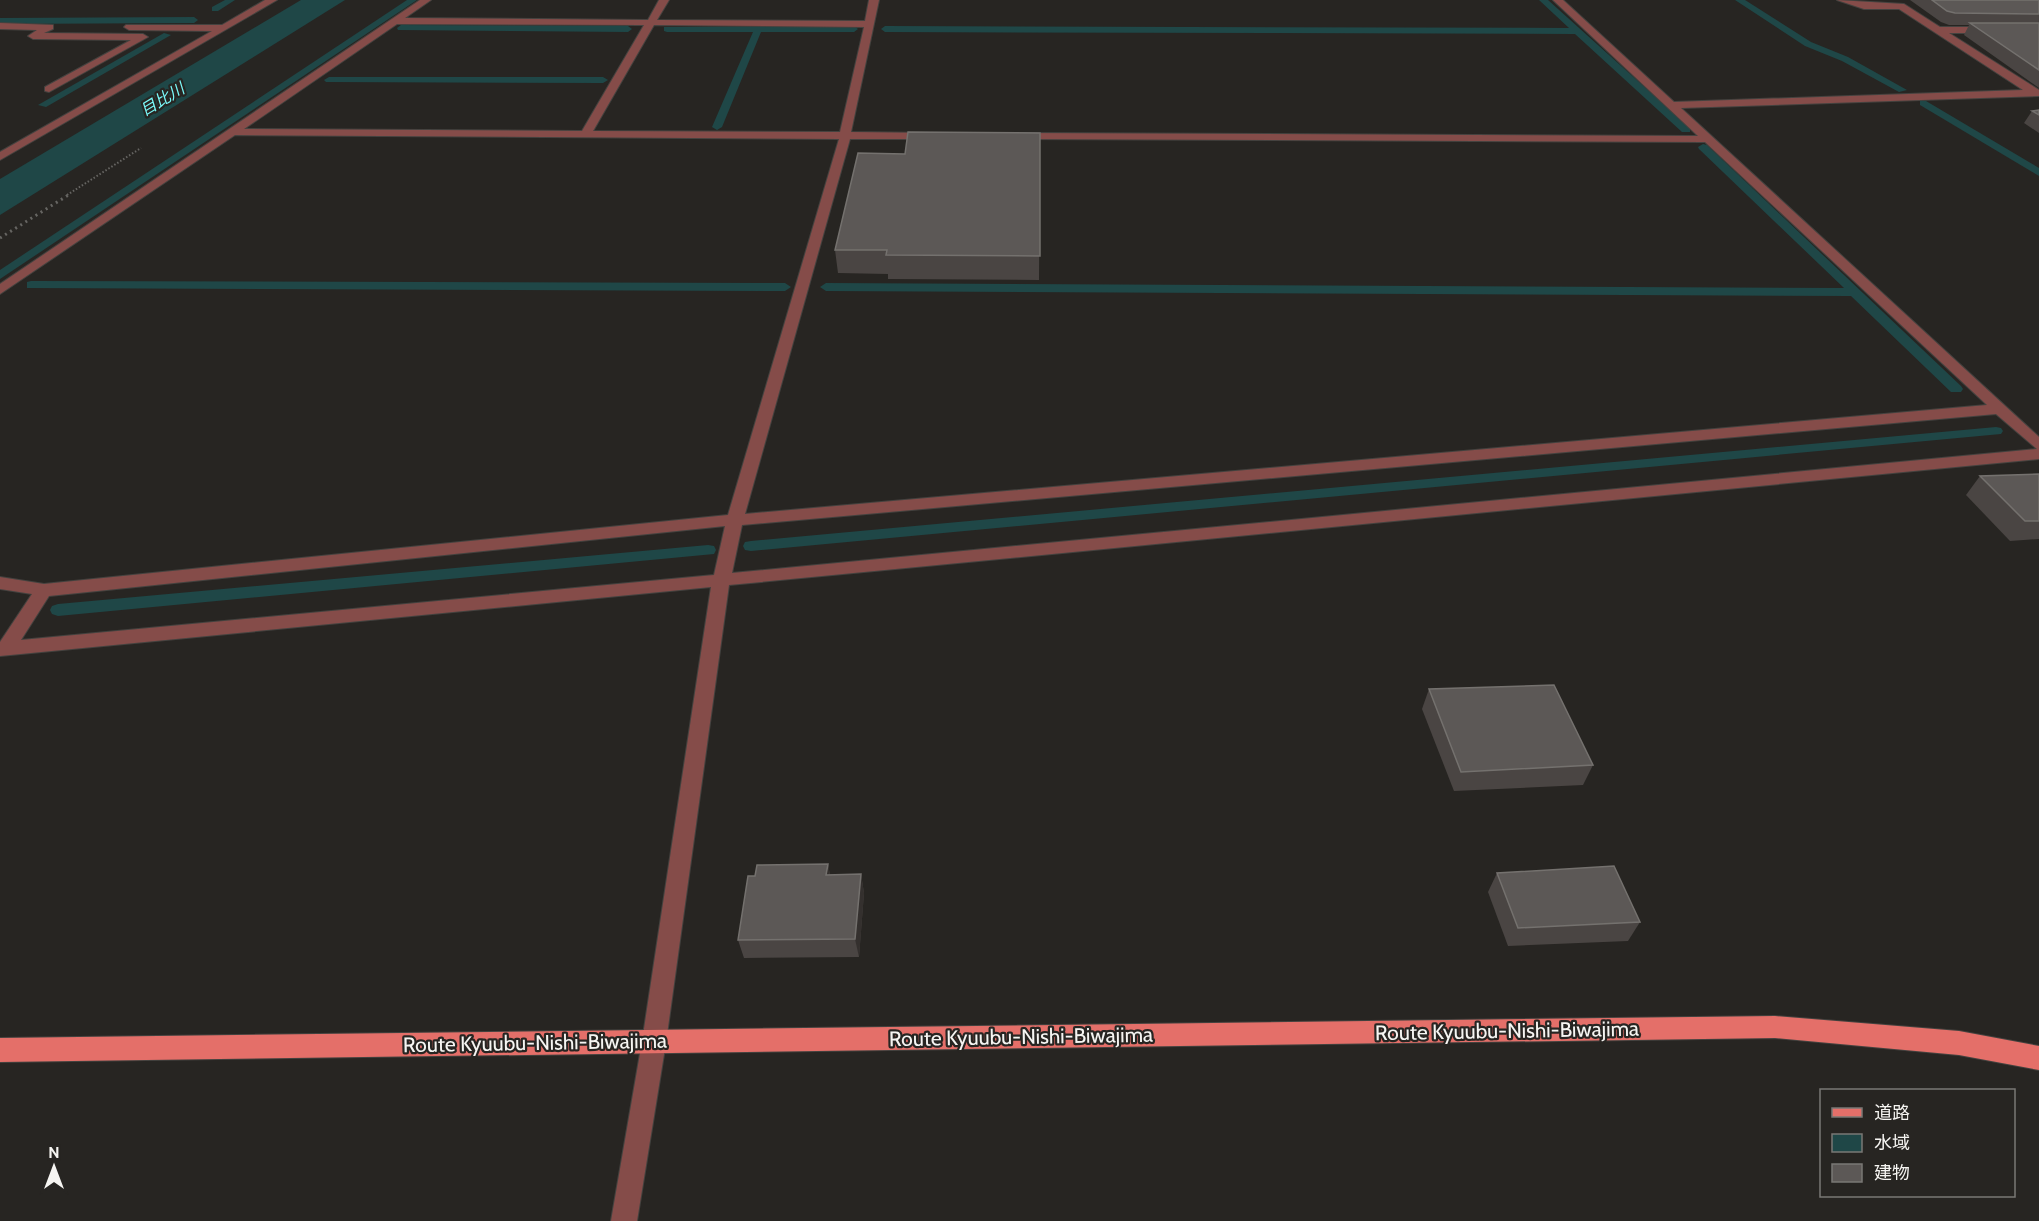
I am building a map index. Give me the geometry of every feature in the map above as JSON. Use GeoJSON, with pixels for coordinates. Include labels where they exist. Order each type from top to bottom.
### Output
{"type":"FeatureCollection","features":[{"type":"Feature","properties":{"kind":"main road","name":"Route Kyuubu-Nishi-Biwajima"},"geometry":{"type":"LineString","coordinates":[[0,1050],[1775,1027],[1959,1043],[2039,1058]]}},
{"type":"Feature","properties":{"kind":"street"},"geometry":{"type":"LineString","coordinates":[[0,157],[272,0]]}},
{"type":"Feature","properties":{"kind":"street"},"geometry":{"type":"LineString","coordinates":[[0,290],[426,0]]}},
{"type":"Feature","properties":{"kind":"street"},"geometry":{"type":"LineString","coordinates":[[586,134],[664,0]]}},
{"type":"Feature","properties":{"kind":"street"},"geometry":{"type":"LineString","coordinates":[[624,1221],[654,1042],[721,582],[735,520],[845,136],[874,0]]}},
{"type":"Feature","properties":{"kind":"street"},"geometry":{"type":"LineString","coordinates":[[1558,0],[2039,446]]}},
{"type":"Feature","properties":{"kind":"street"},"geometry":{"type":"LineString","coordinates":[[1842,0],[1864,6],[1901,6],[2036,93]]}},
{"type":"Feature","properties":{"kind":"street"},"geometry":{"type":"LineString","coordinates":[[398,21],[868,24]]}},
{"type":"Feature","properties":{"kind":"street"},"geometry":{"type":"LineString","coordinates":[[0,26],[226,28]]}},
{"type":"Feature","properties":{"kind":"street"},"geometry":{"type":"LineString","coordinates":[[48,27],[33,36],[143,37],[49,89]]}},
{"type":"Feature","properties":{"kind":"street"},"geometry":{"type":"LineString","coordinates":[[1938,30],[2039,30]]}},
{"type":"Feature","properties":{"kind":"street"},"geometry":{"type":"LineString","coordinates":[[379,34],[402,34]]}},
{"type":"Feature","properties":{"kind":"street"},"geometry":{"type":"LineString","coordinates":[[633,34],[644,34]]}},
{"type":"Feature","properties":{"kind":"street"},"geometry":{"type":"LineString","coordinates":[[1672,105],[2036,93]]}},
{"type":"Feature","properties":{"kind":"street"},"geometry":{"type":"LineString","coordinates":[[235,132],[941,136]]}},
{"type":"Feature","properties":{"kind":"street"},"geometry":{"type":"LineString","coordinates":[[1001,136],[1708,139]]}},
{"type":"Feature","properties":{"kind":"street"},"geometry":{"type":"LineString","coordinates":[[0,583],[44,590],[735,520],[1999,409]]}},
{"type":"Feature","properties":{"kind":"street"},"geometry":{"type":"LineString","coordinates":[[3,649],[2039,454]]}},
{"type":"Feature","properties":{"kind":"street"},"geometry":{"type":"LineString","coordinates":[[3,649],[44,590]]}},
{"type":"Feature","properties":{"kind":"water","name":"目比川"},"geometry":{"type":"Polygon","coordinates":[[[301,0],[345,0],[0,215],[0,179],[301,0]]]}},
{"type":"Feature","properties":{"kind":"building"},"geometry":{"type":"Polygon","coordinates":[[[1932,0],[2039,0],[2039,14],[1955,13],[1947,11],[1932,0]]]}},
{"type":"Feature","properties":{"kind":"building"},"geometry":{"type":"Polygon","coordinates":[[[1970,23],[2039,23],[2039,70],[1970,23]]]}},
{"type":"Feature","properties":{"kind":"building"},"geometry":{"type":"Polygon","coordinates":[[[908,132],[1040,133],[1040,256],[886,255],[887,250],[835,250],[858,153],[905,154],[908,132]]]}},
{"type":"Feature","properties":{"kind":"building"},"geometry":{"type":"Polygon","coordinates":[[[2039,474],[2039,521],[2025,521],[1980,476],[2039,474]]]}},
{"type":"Feature","properties":{"kind":"building"},"geometry":{"type":"Polygon","coordinates":[[[1554,685],[1593,765],[1461,772],[1429,689],[1554,685]]]}},
{"type":"Feature","properties":{"kind":"building"},"geometry":{"type":"Polygon","coordinates":[[[828,864],[826,875],[861,874],[855,939],[738,940],[748,876],[755,876],[757,865],[828,864]]]}},
{"type":"Feature","properties":{"kind":"building"},"geometry":{"type":"Polygon","coordinates":[[[1614,866],[1640,922],[1518,928],[1497,873],[1614,866]]]}},
{"type":"Feature","properties":{"kind":"waterway"},"geometry":{"type":"LineString","coordinates":[[215,9],[231,0]]}},
{"type":"Feature","properties":{"kind":"waterway"},"geometry":{"type":"LineString","coordinates":[[0,275],[413,0]]}},
{"type":"Feature","properties":{"kind":"waterway"},"geometry":{"type":"LineString","coordinates":[[1543,0],[1686,130]]}},
{"type":"Feature","properties":{"kind":"waterway"},"geometry":{"type":"LineString","coordinates":[[1739,0],[1808,44],[1845,59],[1902,90]]}},
{"type":"Feature","properties":{"kind":"waterway"},"geometry":{"type":"LineString","coordinates":[[0,21],[194,20]]}},
{"type":"Feature","properties":{"kind":"waterway"},"geometry":{"type":"LineString","coordinates":[[401,28],[628,29]]}},
{"type":"Feature","properties":{"kind":"waterway"},"geometry":{"type":"LineString","coordinates":[[667,29],[758,29]]}},
{"type":"Feature","properties":{"kind":"waterway"},"geometry":{"type":"LineString","coordinates":[[717,127],[758,29]]}},
{"type":"Feature","properties":{"kind":"waterway"},"geometry":{"type":"LineString","coordinates":[[758,29],[854,29]]}},
{"type":"Feature","properties":{"kind":"waterway"},"geometry":{"type":"LineString","coordinates":[[885,29],[1577,31]]}},
{"type":"Feature","properties":{"kind":"waterway"},"geometry":{"type":"LineString","coordinates":[[43,105],[167,35]]}},
{"type":"Feature","properties":{"kind":"waterway"},"geometry":{"type":"LineString","coordinates":[[329,80],[603,80]]}},
{"type":"Feature","properties":{"kind":"waterway"},"geometry":{"type":"LineString","coordinates":[[1923,103],[2039,173]]}},
{"type":"Feature","properties":{"kind":"waterway"},"geometry":{"type":"LineString","coordinates":[[1703,147],[1956,389]]}},
{"type":"Feature","properties":{"kind":"waterway"},"geometry":{"type":"LineString","coordinates":[[31,285],[785,287]]}},
{"type":"Feature","properties":{"kind":"waterway"},"geometry":{"type":"LineString","coordinates":[[826,287],[1854,292]]}},
{"type":"Feature","properties":{"kind":"waterway"},"geometry":{"type":"LineString","coordinates":[[751,546],[1996,431]]}},
{"type":"Feature","properties":{"kind":"waterway"},"geometry":{"type":"LineString","coordinates":[[58,610],[708,550]]}}]}
